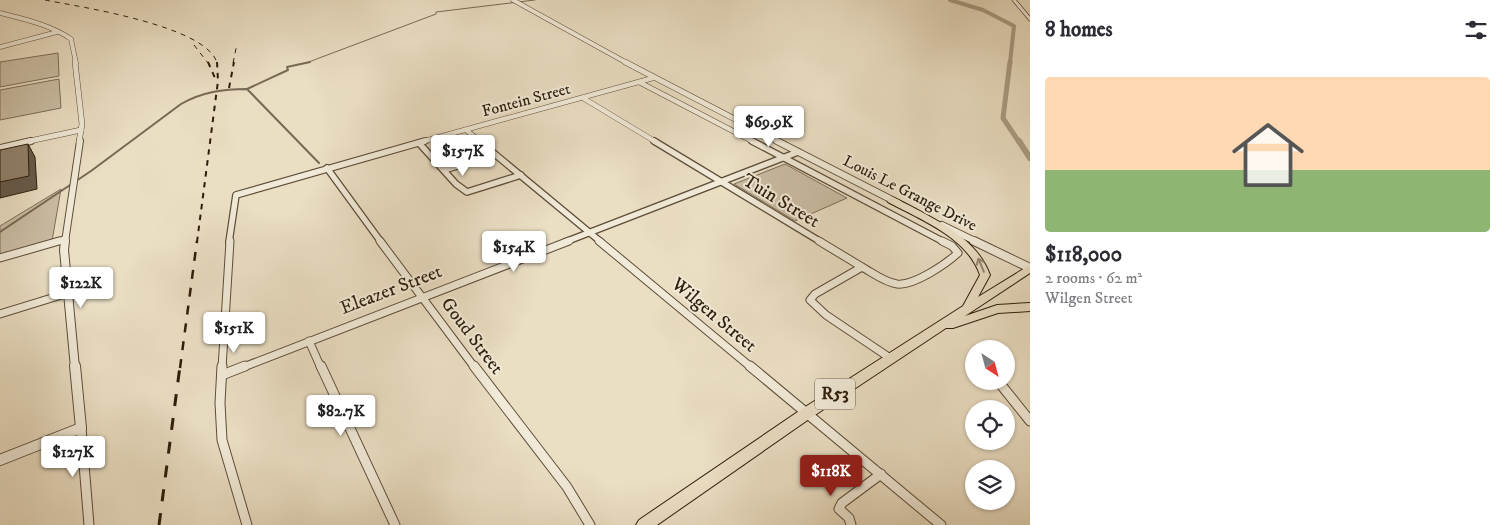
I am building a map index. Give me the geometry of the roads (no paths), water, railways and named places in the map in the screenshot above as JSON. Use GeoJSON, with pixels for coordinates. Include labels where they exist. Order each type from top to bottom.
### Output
{"type":"FeatureCollection","features":[{"type":"Feature","properties":{"kind":"main road"},"geometry":{"type":"LineString","coordinates":[[891,200],[950,233],[964,243],[981,261],[985,275],[967,308]]}},
{"type":"Feature","properties":{"kind":"main road","name":"R53"},"geometry":{"type":"LineString","coordinates":[[644,525],[806,413],[1030,268]]}},
{"type":"Feature","properties":{"kind":"main road"},"geometry":{"type":"LineString","coordinates":[[929,334],[987,312],[1009,307],[1030,307]]}},
{"type":"Feature","properties":{"kind":"street","name":"Louis Le Grange Drive"},"geometry":{"type":"LineString","coordinates":[[513,0],[653,78],[891,200],[1030,268]]}},
{"type":"Feature","properties":{"kind":"street"},"geometry":{"type":"LineString","coordinates":[[1014,0],[1030,19]]}},
{"type":"Feature","properties":{"kind":"street"},"geometry":{"type":"LineString","coordinates":[[0,13],[68,37],[72,42],[77,70],[82,124],[64,250],[89,525]]}},
{"type":"Feature","properties":{"kind":"street"},"geometry":{"type":"LineString","coordinates":[[0,47],[57,32]]}},
{"type":"Feature","properties":{"kind":"street","name":"Fontein Street"},"geometry":{"type":"LineString","coordinates":[[222,375],[230,233],[235,198],[240,193],[653,78]]}},
{"type":"Feature","properties":{"kind":"street"},"geometry":{"type":"LineString","coordinates":[[639,82],[782,158]]}},
{"type":"Feature","properties":{"kind":"street","name":"Tuin Street"},"geometry":{"type":"LineString","coordinates":[[583,98],[862,267],[895,284],[905,286],[917,281],[956,255],[956,250],[782,158]]}},
{"type":"Feature","properties":{"kind":"street"},"geometry":{"type":"LineString","coordinates":[[0,148],[81,130]]}},
{"type":"Feature","properties":{"kind":"street","name":"Wilgen Street"},"geometry":{"type":"LineString","coordinates":[[466,130],[941,525]]}},
{"type":"Feature","properties":{"kind":"street"},"geometry":{"type":"LineString","coordinates":[[419,143],[456,184],[467,192],[521,175]]}},
{"type":"Feature","properties":{"kind":"street","name":"Eleazer Street"},"geometry":{"type":"LineString","coordinates":[[222,375],[421,296],[798,152]]}},
{"type":"Feature","properties":{"kind":"street"},"geometry":{"type":"LineString","coordinates":[[444,170],[483,158]]}},
{"type":"Feature","properties":{"kind":"street","name":"Goud Street"},"geometry":{"type":"LineString","coordinates":[[327,168],[421,296],[567,487],[590,525]]}},
{"type":"Feature","properties":{"kind":"street"},"geometry":{"type":"LineString","coordinates":[[0,258],[65,239]]}},
{"type":"Feature","properties":{"kind":"street"},"geometry":{"type":"LineString","coordinates":[[862,267],[815,294],[810,300],[826,315],[890,358]]}},
{"type":"Feature","properties":{"kind":"street"},"geometry":{"type":"LineString","coordinates":[[0,314],[68,294]]}},
{"type":"Feature","properties":{"kind":"street"},"geometry":{"type":"LineString","coordinates":[[308,341],[395,525]]}},
{"type":"Feature","properties":{"kind":"street"},"geometry":{"type":"LineString","coordinates":[[222,375],[220,403],[222,440],[247,525]]}},
{"type":"Feature","properties":{"kind":"street"},"geometry":{"type":"LineString","coordinates":[[1005,390],[1030,421]]}},
{"type":"Feature","properties":{"kind":"street"},"geometry":{"type":"LineString","coordinates":[[0,460],[80,428]]}},
{"type":"Feature","properties":{"kind":"street"},"geometry":{"type":"LineString","coordinates":[[851,525],[849,518],[839,508],[842,503],[881,474]]}},
{"type":"Feature","properties":{"kind":"waterway"},"geometry":{"type":"LineString","coordinates":[[307,63],[436,14],[436,12],[535,0]]}},
{"type":"Feature","properties":{"kind":"waterway"},"geometry":{"type":"LineString","coordinates":[[950,0],[983,10],[1014,26],[1010,63]]}},
{"type":"Feature","properties":{"kind":"waterway"},"geometry":{"type":"LineString","coordinates":[[1010,62],[1003,118],[1019,142]]}},
{"type":"Feature","properties":{"kind":"waterway"},"geometry":{"type":"LineString","coordinates":[[247,89],[288,70],[287,67],[307,63]]}},
{"type":"Feature","properties":{"kind":"waterway"},"geometry":{"type":"LineString","coordinates":[[0,232],[91,171],[181,104],[213,92],[247,89]]}},
{"type":"Feature","properties":{"kind":"waterway"},"geometry":{"type":"LineString","coordinates":[[247,89],[319,163]]}},
{"type":"Feature","properties":{"kind":"waterway"},"geometry":{"type":"LineString","coordinates":[[1019,141],[1030,158]]}},
{"type":"Feature","properties":{"kind":"railway"},"geometry":{"type":"LineString","coordinates":[[45,0],[113,13],[168,29],[191,39],[208,50],[217,63]]}},
{"type":"Feature","properties":{"kind":"railway"},"geometry":{"type":"LineString","coordinates":[[233,63],[237,44]]}},
{"type":"Feature","properties":{"kind":"railway"},"geometry":{"type":"LineString","coordinates":[[194,45],[208,63]]}},
{"type":"Feature","properties":{"kind":"railway"},"geometry":{"type":"LineString","coordinates":[[208,62],[215,78]]}},
{"type":"Feature","properties":{"kind":"railway"},"geometry":{"type":"LineString","coordinates":[[197,242],[218,81],[217,62]]}},
{"type":"Feature","properties":{"kind":"railway"},"geometry":{"type":"LineString","coordinates":[[229,88],[234,62]]}},
{"type":"Feature","properties":{"kind":"railway"},"geometry":{"type":"LineString","coordinates":[[180,368],[197,241]]}},
{"type":"Feature","properties":{"kind":"railway"},"geometry":{"type":"LineString","coordinates":[[159,525],[180,366]]}}]}
